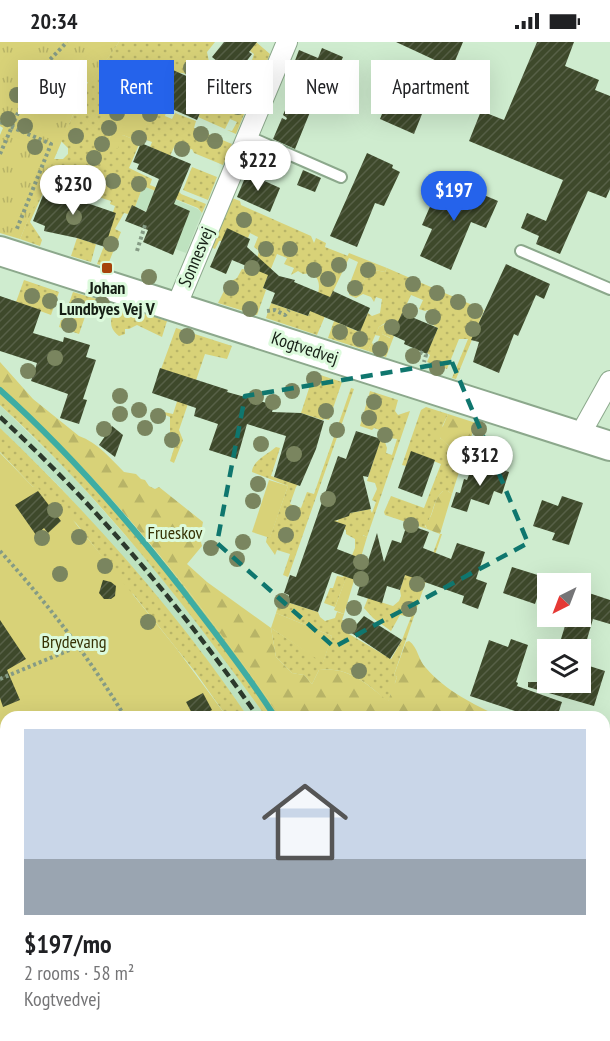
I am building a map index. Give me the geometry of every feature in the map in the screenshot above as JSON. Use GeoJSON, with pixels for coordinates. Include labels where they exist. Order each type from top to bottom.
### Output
{"type":"FeatureCollection","features":[{"type":"Feature","properties":{"kind":"street","name":"Sonnesvej"},"geometry":{"type":"LineString","coordinates":[[176,307],[287,42]]}},
{"type":"Feature","properties":{"kind":"street","name":"Kogtvedvej"},"geometry":{"type":"LineString","coordinates":[[3,252],[610,446]]}},
{"type":"Feature","properties":{"kind":"street"},"geometry":{"type":"LineString","coordinates":[[582,437],[586,424],[610,381]]}},
{"type":"Feature","properties":{"kind":"lane"},"geometry":{"type":"LineString","coordinates":[[247,136],[341,177]]}},
{"type":"Feature","properties":{"kind":"lane"},"geometry":{"type":"LineString","coordinates":[[521,251],[610,289]]}},
{"type":"Feature","properties":{"kind":"path"},"geometry":{"type":"LineString","coordinates":[[0,154],[31,83],[40,70],[67,42]]}},
{"type":"Feature","properties":{"kind":"path"},"geometry":{"type":"LineString","coordinates":[[0,122],[51,144],[3,252]]}},
{"type":"Feature","properties":{"kind":"path"},"geometry":{"type":"LineString","coordinates":[[137,251],[145,225]]}},
{"type":"Feature","properties":{"kind":"path"},"geometry":{"type":"LineString","coordinates":[[268,311],[275,310],[285,315],[289,310]]}},
{"type":"Feature","properties":{"kind":"path"},"geometry":{"type":"LineString","coordinates":[[420,352],[426,355],[423,365]]}},
{"type":"Feature","properties":{"kind":"path"},"geometry":{"type":"LineString","coordinates":[[0,551],[52,610],[79,646],[121,711]]}},
{"type":"Feature","properties":{"kind":"path"},"geometry":{"type":"LineString","coordinates":[[0,679],[79,646]]}},
{"type":"Feature","properties":{"kind":"highlighted area"},"geometry":{"type":"Polygon","coordinates":[[[452,362],[528,543],[334,647],[217,543],[245,396],[452,362]]]}},
{"type":"Feature","properties":{"kind":"shaded area"},"geometry":{"type":"Polygon","coordinates":[[[143,186],[198,209],[202,213],[186,253],[175,249],[190,211],[153,196],[146,211],[135,207],[143,186]]]}},
{"type":"Feature","properties":{"kind":"shaded area"},"geometry":{"type":"Polygon","coordinates":[[[0,405],[72,475],[147,560],[212,641],[262,711],[244,711],[200,650],[135,571],[59,486],[0,428],[0,405]]]}},
{"type":"Feature","properties":{"kind":"green space"},"geometry":{"type":"Polygon","coordinates":[[[0,42],[119,42],[107,60],[99,60],[99,71],[91,83],[87,82],[87,60],[18,60],[18,114],[73,114],[20,239],[0,233],[0,135],[3,128],[0,126],[0,42]]]}},
{"type":"Feature","properties":{"kind":"green space"},"geometry":{"type":"Polygon","coordinates":[[[119,42],[215,42],[207,52],[209,60],[186,60],[186,74],[174,72],[174,60],[106,60],[119,42]]]}},
{"type":"Feature","properties":{"kind":"green space"},"geometry":{"type":"Polygon","coordinates":[[[256,42],[270,54],[267,60],[252,60],[254,54],[250,51],[256,42]]]}},
{"type":"Feature","properties":{"kind":"green space"},"geometry":{"type":"Polygon","coordinates":[[[99,71],[99,114],[120,114],[105,148],[111,148],[123,135],[140,142],[129,168],[152,179],[150,185],[163,190],[178,190],[181,194],[206,204],[202,213],[198,208],[143,186],[135,207],[132,206],[128,214],[124,213],[115,229],[121,232],[107,267],[97,264],[111,228],[108,227],[115,206],[110,204],[111,201],[86,193],[88,187],[85,184],[53,171],[30,222],[42,240],[40,246],[20,239],[53,159],[63,159],[68,154],[68,148],[61,141],[73,114],[87,114],[87,84],[99,71]]]}},
{"type":"Feature","properties":{"kind":"green space"},"geometry":{"type":"Polygon","coordinates":[[[175,113],[196,121],[194,128],[232,144],[223,165],[194,153],[192,149],[188,150],[175,145],[170,156],[150,147],[152,142],[141,138],[150,114],[166,114],[165,116],[172,119],[175,113]]]}},
{"type":"Feature","properties":{"kind":"green space"},"geometry":{"type":"Polygon","coordinates":[[[120,114],[151,114],[140,142],[123,135],[118,148],[110,150],[105,148],[120,114]]]}},
{"type":"Feature","properties":{"kind":"green space"},"geometry":{"type":"Polygon","coordinates":[[[199,114],[244,114],[236,134],[227,130],[232,131],[237,122],[230,119],[225,129],[198,117],[199,114]]]}},
{"type":"Feature","properties":{"kind":"green space"},"geometry":{"type":"Polygon","coordinates":[[[192,167],[217,177],[208,200],[183,190],[192,167]]]}},
{"type":"Feature","properties":{"kind":"green space"},"geometry":{"type":"Polygon","coordinates":[[[232,198],[240,201],[241,205],[311,236],[314,243],[316,238],[326,243],[325,247],[348,256],[317,335],[266,318],[271,303],[308,316],[318,294],[319,283],[312,273],[303,274],[298,271],[291,275],[294,268],[284,264],[287,258],[277,254],[263,288],[266,290],[257,315],[218,303],[228,283],[237,278],[242,269],[248,270],[257,259],[259,251],[254,247],[258,237],[250,233],[248,238],[227,229],[222,241],[219,241],[215,249],[211,247],[232,198]]]}},
{"type":"Feature","properties":{"kind":"green space"},"geometry":{"type":"Polygon","coordinates":[[[77,238],[96,244],[91,262],[71,256],[77,238]]]}},
{"type":"Feature","properties":{"kind":"green space"},"geometry":{"type":"Polygon","coordinates":[[[349,253],[387,268],[385,272],[370,269],[359,288],[347,291],[358,262],[347,257],[349,253]]]}},
{"type":"Feature","properties":{"kind":"green space"},"geometry":{"type":"Polygon","coordinates":[[[387,268],[484,310],[456,379],[452,378],[468,339],[459,339],[447,369],[427,362],[430,355],[427,353],[438,328],[433,325],[436,316],[427,310],[419,309],[423,300],[411,295],[391,338],[382,334],[385,323],[379,327],[368,351],[328,338],[334,321],[359,332],[368,313],[372,316],[380,313],[382,299],[376,297],[374,302],[371,297],[363,294],[356,298],[349,295],[350,292],[359,289],[370,269],[385,272],[387,268]]]}},
{"type":"Feature","properties":{"kind":"green space"},"geometry":{"type":"Polygon","coordinates":[[[24,280],[59,292],[51,315],[16,302],[24,280]]]}},
{"type":"Feature","properties":{"kind":"green space"},"geometry":{"type":"Polygon","coordinates":[[[73,292],[104,301],[99,315],[87,311],[79,334],[59,327],[73,292]]]}},
{"type":"Feature","properties":{"kind":"green space"},"geometry":{"type":"Polygon","coordinates":[[[116,305],[167,321],[162,337],[137,325],[125,329],[125,334],[119,336],[111,325],[116,305]]]}},
{"type":"Feature","properties":{"kind":"green space"},"geometry":{"type":"Polygon","coordinates":[[[387,323],[382,334],[390,338],[394,336],[386,357],[368,351],[372,342],[373,345],[377,344],[380,336],[375,335],[379,327],[387,323]]]}},
{"type":"Feature","properties":{"kind":"green space"},"geometry":{"type":"Polygon","coordinates":[[[176,328],[232,346],[227,359],[205,354],[179,430],[183,440],[174,463],[170,461],[177,439],[170,433],[170,417],[163,414],[164,412],[173,414],[185,377],[161,369],[176,328]]]}},
{"type":"Feature","properties":{"kind":"green space","name":"Frueskov"},"geometry":{"type":"Polygon","coordinates":[[[0,362],[33,399],[79,436],[98,447],[124,472],[136,474],[155,489],[159,487],[203,522],[200,538],[202,546],[187,564],[207,582],[271,628],[276,657],[292,673],[304,675],[312,684],[319,670],[339,671],[356,678],[388,701],[391,693],[387,686],[395,683],[397,677],[394,675],[406,642],[409,641],[423,665],[442,684],[488,711],[276,711],[184,586],[115,503],[40,425],[0,388],[0,362]]]}},
{"type":"Feature","properties":{"kind":"green space"},"geometry":{"type":"Polygon","coordinates":[[[314,373],[342,382],[329,420],[301,413],[314,373]]]}},
{"type":"Feature","properties":{"kind":"green space"},"geometry":{"type":"Polygon","coordinates":[[[0,388],[78,464],[150,544],[184,586],[276,711],[262,711],[174,594],[108,515],[0,405],[0,388]]]}},
{"type":"Feature","properties":{"kind":"green space"},"geometry":{"type":"Polygon","coordinates":[[[351,388],[354,389],[286,583],[288,577],[283,575],[290,554],[277,550],[275,555],[266,542],[267,537],[270,537],[288,486],[252,472],[253,468],[257,461],[265,455],[276,447],[280,448],[271,476],[293,483],[302,480],[296,487],[290,504],[301,508],[307,492],[314,494],[351,388]]]}},
{"type":"Feature","properties":{"kind":"green space"},"geometry":{"type":"Polygon","coordinates":[[[370,391],[398,400],[395,411],[398,415],[410,411],[367,537],[363,535],[335,607],[324,603],[337,576],[343,577],[355,548],[355,539],[346,534],[346,530],[319,514],[338,521],[340,515],[370,509],[372,513],[376,502],[372,500],[377,489],[375,483],[367,481],[380,440],[385,442],[386,453],[392,455],[397,439],[382,437],[383,431],[360,426],[370,391]]]}},
{"type":"Feature","properties":{"kind":"green space"},"geometry":{"type":"Polygon","coordinates":[[[426,407],[448,414],[441,429],[440,438],[450,448],[449,462],[460,469],[452,494],[443,491],[439,495],[425,526],[427,529],[385,515],[384,512],[391,496],[424,508],[441,464],[411,452],[406,466],[402,465],[421,410],[426,407]]]}},
{"type":"Feature","properties":{"kind":"green space"},"geometry":{"type":"Polygon","coordinates":[[[448,414],[476,423],[460,469],[449,462],[450,448],[437,433],[448,414]]]}},
{"type":"Feature","properties":{"kind":"green space"},"geometry":{"type":"Polygon","coordinates":[[[0,428],[68,496],[132,566],[192,640],[244,711],[223,711],[196,673],[76,523],[45,498],[36,486],[33,487],[0,452],[0,428]]]}},
{"type":"Feature","properties":{"kind":"green space","name":"Brydevang"},"geometry":{"type":"Polygon","coordinates":[[[0,453],[33,487],[36,485],[45,498],[49,496],[68,514],[176,648],[223,711],[0,711],[0,453]]]}},
{"type":"Feature","properties":{"kind":"green space"},"geometry":{"type":"Polygon","coordinates":[[[269,480],[288,486],[270,538],[252,532],[269,480]]]}},
{"type":"Feature","properties":{"kind":"green space"},"geometry":{"type":"Polygon","coordinates":[[[443,491],[452,494],[440,534],[427,529],[425,524],[443,491]]]}},
{"type":"Feature","properties":{"kind":"green space"},"geometry":{"type":"Polygon","coordinates":[[[440,534],[442,534],[394,675],[397,677],[388,702],[365,683],[339,671],[319,670],[312,684],[304,675],[292,673],[276,657],[271,628],[323,662],[332,636],[276,613],[278,606],[283,607],[287,602],[318,612],[325,621],[335,618],[337,612],[344,614],[342,620],[349,634],[391,659],[411,617],[400,615],[391,631],[364,608],[368,598],[393,606],[399,601],[400,590],[413,550],[432,556],[440,534]]]}},
{"type":"Feature","properties":{"kind":"green space"},"geometry":{"type":"Polygon","coordinates":[[[362,535],[367,537],[344,614],[334,610],[362,535]]]}},
{"type":"Feature","properties":{"kind":"green space"},"geometry":{"type":"Polygon","coordinates":[[[276,613],[332,636],[323,663],[271,628],[276,613]]]}},
{"type":"Feature","properties":{"kind":"building"},"geometry":{"type":"Polygon","coordinates":[[[224,42],[257,42],[249,52],[252,54],[247,60],[216,60],[212,57],[224,42]]]}},
{"type":"Feature","properties":{"kind":"building"},"geometry":{"type":"Polygon","coordinates":[[[396,42],[463,42],[455,60],[435,60],[396,42]]]}},
{"type":"Feature","properties":{"kind":"building"},"geometry":{"type":"Polygon","coordinates":[[[537,42],[574,42],[565,66],[599,80],[595,90],[610,96],[610,189],[606,198],[588,191],[560,254],[536,244],[539,236],[521,228],[527,213],[546,221],[563,180],[469,141],[480,114],[489,114],[504,120],[537,42]]]}},
{"type":"Feature","properties":{"kind":"building"},"geometry":{"type":"Polygon","coordinates":[[[322,48],[343,57],[342,60],[295,60],[299,50],[318,58],[322,48]]]}},
{"type":"Feature","properties":{"kind":"building"},"geometry":{"type":"Polygon","coordinates":[[[174,70],[186,76],[186,114],[200,114],[197,120],[174,110],[174,70]]]}},
{"type":"Feature","properties":{"kind":"building"},"geometry":{"type":"Polygon","coordinates":[[[285,110],[285,114],[309,114],[295,149],[273,139],[282,118],[286,120],[287,118],[283,115],[285,110]]]}},
{"type":"Feature","properties":{"kind":"building"},"geometry":{"type":"Polygon","coordinates":[[[382,114],[422,114],[414,134],[380,119],[382,114]]]}},
{"type":"Feature","properties":{"kind":"building"},"geometry":{"type":"Polygon","coordinates":[[[141,143],[191,164],[174,204],[190,211],[173,255],[143,242],[148,230],[125,221],[132,205],[146,212],[159,179],[137,169],[139,164],[133,162],[141,143]]]}},
{"type":"Feature","properties":{"kind":"building"},"geometry":{"type":"Polygon","coordinates":[[[367,153],[393,165],[392,168],[400,172],[384,206],[375,203],[357,247],[330,236],[367,153]]]}},
{"type":"Feature","properties":{"kind":"building"},"geometry":{"type":"Polygon","coordinates":[[[303,170],[321,178],[315,192],[297,185],[303,170]]]}},
{"type":"Feature","properties":{"kind":"building"},"geometry":{"type":"Polygon","coordinates":[[[247,173],[280,188],[270,212],[237,197],[247,173]]]}},
{"type":"Feature","properties":{"kind":"building"},"geometry":{"type":"Polygon","coordinates":[[[49,180],[74,190],[72,195],[84,202],[116,213],[105,247],[44,231],[45,226],[33,221],[49,180]]]}},
{"type":"Feature","properties":{"kind":"building"},"geometry":{"type":"Polygon","coordinates":[[[447,182],[498,201],[486,228],[471,222],[451,270],[420,256],[432,229],[422,225],[432,202],[437,205],[447,182]]]}},
{"type":"Feature","properties":{"kind":"building"},"geometry":{"type":"Polygon","coordinates":[[[227,228],[250,239],[247,247],[279,276],[295,280],[294,282],[330,297],[333,291],[370,308],[360,332],[310,311],[308,316],[271,303],[275,293],[263,288],[268,275],[232,260],[226,274],[210,267],[227,228]]]}},
{"type":"Feature","properties":{"kind":"building"},"geometry":{"type":"Polygon","coordinates":[[[506,264],[550,284],[544,299],[536,295],[518,336],[514,334],[499,373],[473,362],[479,342],[471,340],[506,264]]]}},
{"type":"Feature","properties":{"kind":"building"},"geometry":{"type":"Polygon","coordinates":[[[0,296],[41,310],[33,333],[63,342],[64,337],[90,345],[86,357],[96,360],[83,399],[87,400],[79,424],[60,418],[68,394],[31,381],[37,363],[0,351],[0,296]]]}},
{"type":"Feature","properties":{"kind":"building"},"geometry":{"type":"Polygon","coordinates":[[[402,313],[438,328],[427,354],[404,344],[405,341],[392,335],[402,313]]]}},
{"type":"Feature","properties":{"kind":"building"},"geometry":{"type":"Polygon","coordinates":[[[160,368],[228,390],[227,392],[274,405],[272,412],[301,413],[324,421],[316,449],[300,486],[274,477],[286,436],[247,424],[237,459],[209,450],[218,424],[194,416],[196,408],[152,393],[160,368]]]}},
{"type":"Feature","properties":{"kind":"building"},"geometry":{"type":"Polygon","coordinates":[[[112,426],[123,435],[115,457],[99,445],[112,426]]]}},
{"type":"Feature","properties":{"kind":"building"},"geometry":{"type":"Polygon","coordinates":[[[356,431],[381,439],[368,477],[363,476],[371,509],[350,513],[349,516],[334,521],[346,525],[337,549],[368,561],[377,533],[384,562],[392,540],[401,543],[407,524],[429,532],[423,548],[451,559],[457,543],[485,552],[476,579],[487,583],[478,609],[462,603],[464,596],[405,575],[400,590],[387,586],[382,603],[357,595],[361,582],[332,572],[318,612],[287,602],[289,595],[284,593],[290,575],[296,577],[338,456],[346,459],[356,431]]]}},
{"type":"Feature","properties":{"kind":"building"},"geometry":{"type":"Polygon","coordinates":[[[411,451],[435,460],[422,497],[398,488],[411,451]]]}},
{"type":"Feature","properties":{"kind":"building"},"geometry":{"type":"Polygon","coordinates":[[[491,466],[509,472],[502,494],[494,491],[489,505],[471,499],[467,512],[451,507],[456,492],[460,493],[464,479],[467,480],[472,467],[489,473],[491,466]]]}},
{"type":"Feature","properties":{"kind":"building"},"geometry":{"type":"Polygon","coordinates":[[[38,491],[61,521],[48,533],[44,528],[36,535],[15,505],[38,491]]]}},
{"type":"Feature","properties":{"kind":"building"},"geometry":{"type":"Polygon","coordinates":[[[562,496],[583,503],[569,545],[552,540],[555,533],[533,526],[542,500],[558,506],[562,496]]]}},
{"type":"Feature","properties":{"kind":"building"},"geometry":{"type":"Polygon","coordinates":[[[512,567],[537,575],[535,604],[503,593],[512,567]]]}},
{"type":"Feature","properties":{"kind":"building"},"geometry":{"type":"Polygon","coordinates":[[[103,580],[116,586],[115,596],[111,599],[104,599],[99,593],[103,580]]]}},
{"type":"Feature","properties":{"kind":"building"},"geometry":{"type":"Polygon","coordinates":[[[591,594],[610,600],[610,624],[593,619],[591,626],[591,594]]]}},
{"type":"Feature","properties":{"kind":"building"},"geometry":{"type":"Polygon","coordinates":[[[364,616],[402,640],[390,659],[350,632],[364,616]]]}},
{"type":"Feature","properties":{"kind":"building"},"geometry":{"type":"Polygon","coordinates":[[[0,620],[26,659],[7,670],[20,700],[3,707],[0,698],[0,620]]]}},
{"type":"Feature","properties":{"kind":"building"},"geometry":{"type":"Polygon","coordinates":[[[565,627],[591,627],[587,639],[561,639],[565,627]]]}},
{"type":"Feature","properties":{"kind":"building"},"geometry":{"type":"Polygon","coordinates":[[[511,639],[528,645],[516,682],[517,686],[562,702],[559,711],[515,711],[470,696],[489,640],[508,647],[511,639]]]}},
{"type":"Feature","properties":{"kind":"building"},"geometry":{"type":"Polygon","coordinates":[[[591,667],[605,671],[594,706],[549,693],[591,693],[591,667]]]}},
{"type":"Feature","properties":{"kind":"building"},"geometry":{"type":"Polygon","coordinates":[[[528,682],[537,682],[537,690],[528,687],[528,682]]]}},
{"type":"Feature","properties":{"kind":"building"},"geometry":{"type":"Polygon","coordinates":[[[203,693],[212,710],[191,711],[186,702],[203,693]]]}},
{"type":"Feature","properties":{"kind":"waterway"},"geometry":{"type":"LineString","coordinates":[[0,390],[50,437],[141,539],[231,653],[271,711]]}},
{"type":"Feature","properties":{"kind":"railway"},"geometry":{"type":"LineString","coordinates":[[0,417],[71,486],[137,560],[200,637],[254,711]]}},
{"type":"Feature","properties":{"kind":"place","name":"Johan Lundbyes Vej V"},"geometry":{"type":"Point","coordinates":[107,268]}}]}
